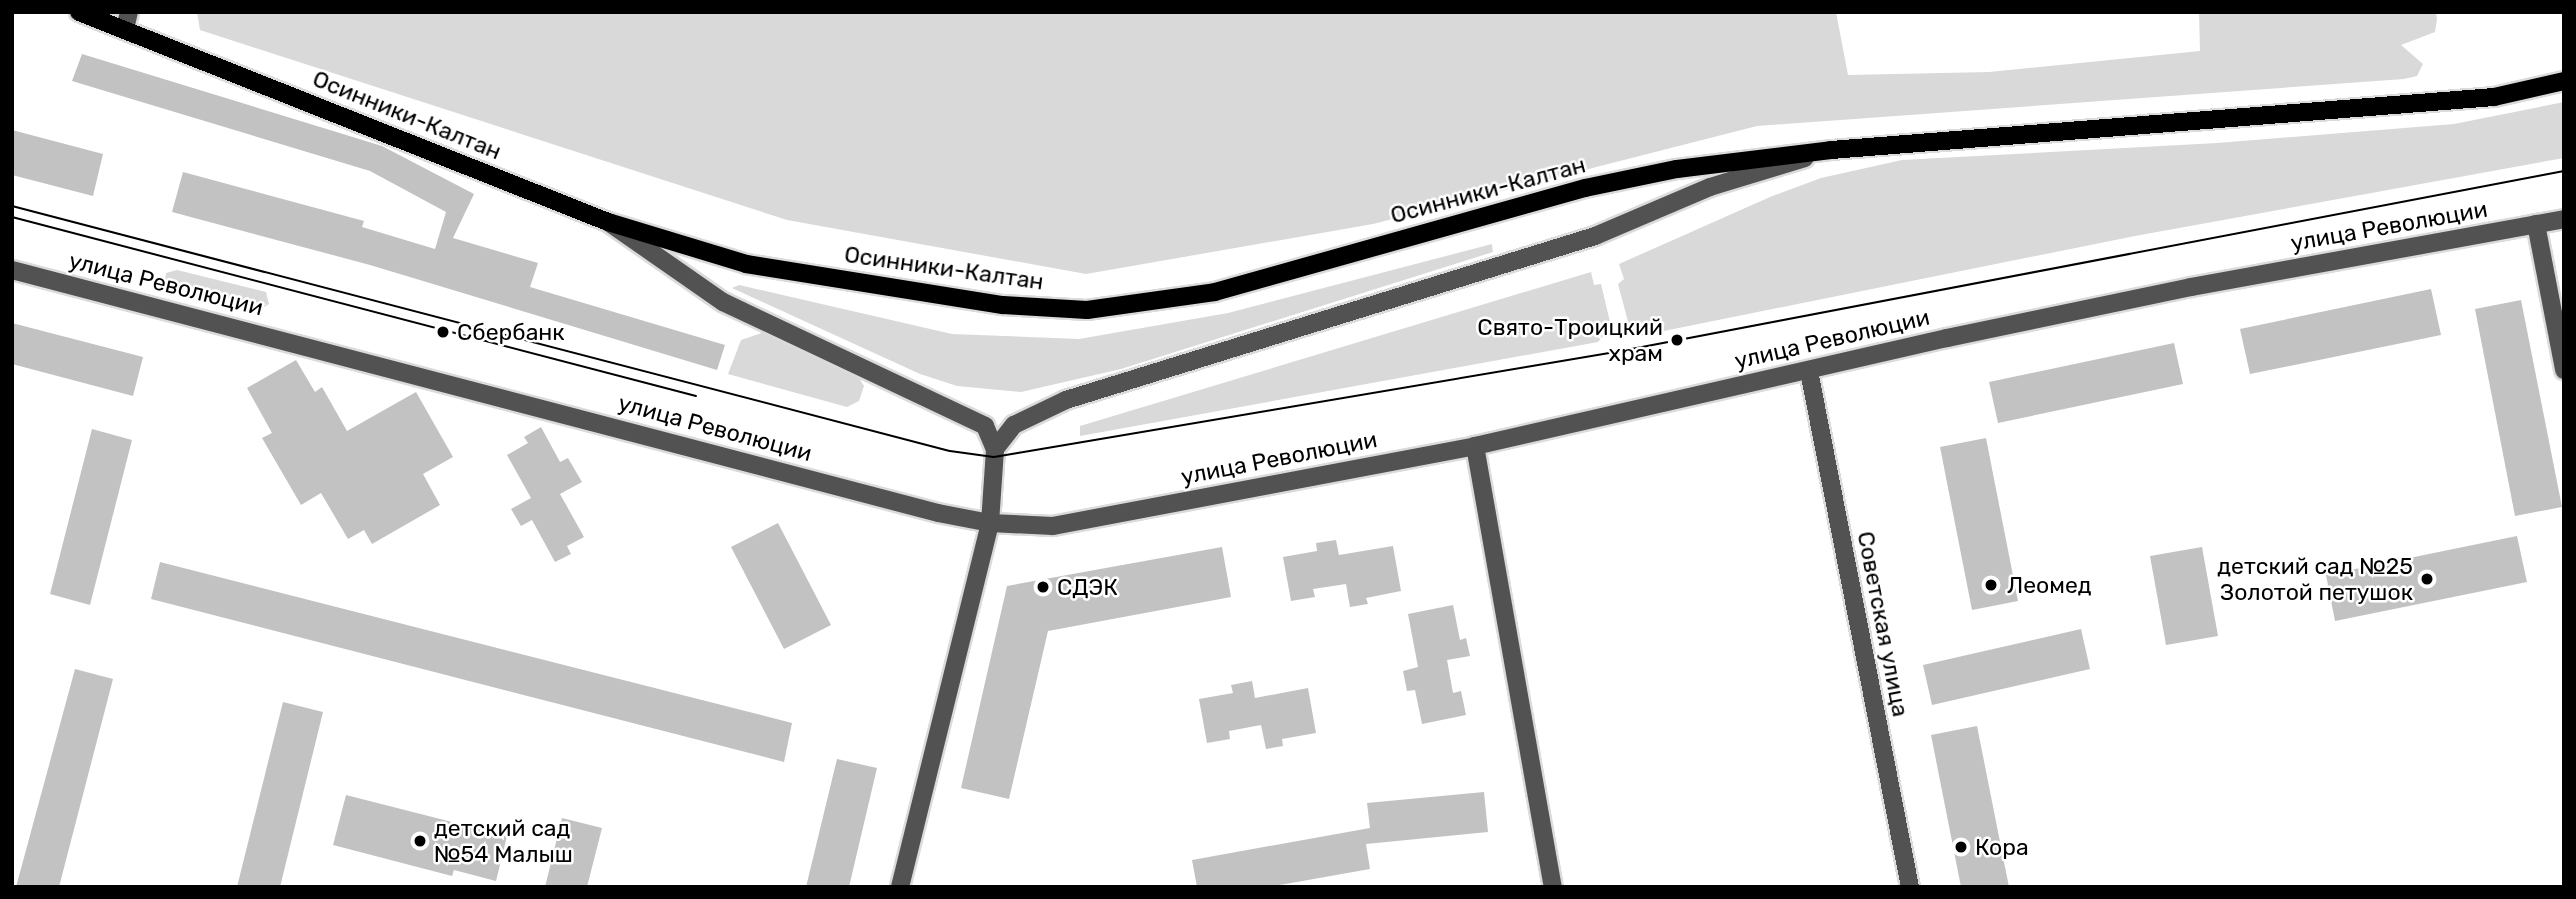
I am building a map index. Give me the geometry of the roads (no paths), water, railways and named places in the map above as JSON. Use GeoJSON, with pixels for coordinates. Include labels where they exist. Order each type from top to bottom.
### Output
{"type":"FeatureCollection","features":[{"type":"Feature","properties":{"kind":"main road","name":"Осинники-Калтан"},"geometry":{"type":"LineString","coordinates":[[79,12],[127,20],[608,222],[746,264],[1003,305],[1087,310],[1215,292],[1585,188],[1677,169],[1830,150],[2494,97],[2564,81]]}},
{"type":"Feature","properties":{"kind":"street"},"geometry":{"type":"LineString","coordinates":[[995,449],[1014,425],[1066,400],[1595,236],[1710,187],[1830,150]]}},
{"type":"Feature","properties":{"kind":"street","name":"улица Революции"},"geometry":{"type":"LineString","coordinates":[[12,270],[990,523],[1054,526],[1475,446],[2164,293],[2564,219]]}},
{"type":"Feature","properties":{"kind":"street"},"geometry":{"type":"LineString","coordinates":[[608,222],[723,302],[985,426],[995,440],[990,523],[900,887]]}},
{"type":"Feature","properties":{"kind":"street"},"geometry":{"type":"LineString","coordinates":[[2536,224],[2564,370]]}},
{"type":"Feature","properties":{"kind":"street","name":"Советская улица"},"geometry":{"type":"LineString","coordinates":[[1809,371],[1910,887]]}},
{"type":"Feature","properties":{"kind":"street"},"geometry":{"type":"LineString","coordinates":[[1475,446],[1553,887]]}},
{"type":"Feature","properties":{"kind":"tram line"},"geometry":{"type":"LineString","coordinates":[[12,206],[950,451],[994,457],[1621,351],[2564,171]]}},
{"type":"Feature","properties":{"kind":"tram line"},"geometry":{"type":"LineString","coordinates":[[12,217],[696,396]]}},
{"type":"Feature","properties":{"kind":"place","name":"Сбербанк"},"geometry":{"type":"Point","coordinates":[443,332]}},
{"type":"Feature","properties":{"kind":"place","name":"Свято-Троицкий храм"},"geometry":{"type":"Point","coordinates":[1677,340]}},
{"type":"Feature","properties":{"kind":"place","name":"детский сад №25 Золотой петушок"},"geometry":{"type":"Point","coordinates":[2427,579]}},
{"type":"Feature","properties":{"kind":"place","name":"Леомед"},"geometry":{"type":"Point","coordinates":[1991,585]}},
{"type":"Feature","properties":{"kind":"place","name":"СДЭК"},"geometry":{"type":"Point","coordinates":[1043,587]}},
{"type":"Feature","properties":{"kind":"place","name":"детский сад №54 Малыш"},"geometry":{"type":"Point","coordinates":[420,841]}},
{"type":"Feature","properties":{"kind":"place","name":"Кора"},"geometry":{"type":"Point","coordinates":[1961,847]}}]}
